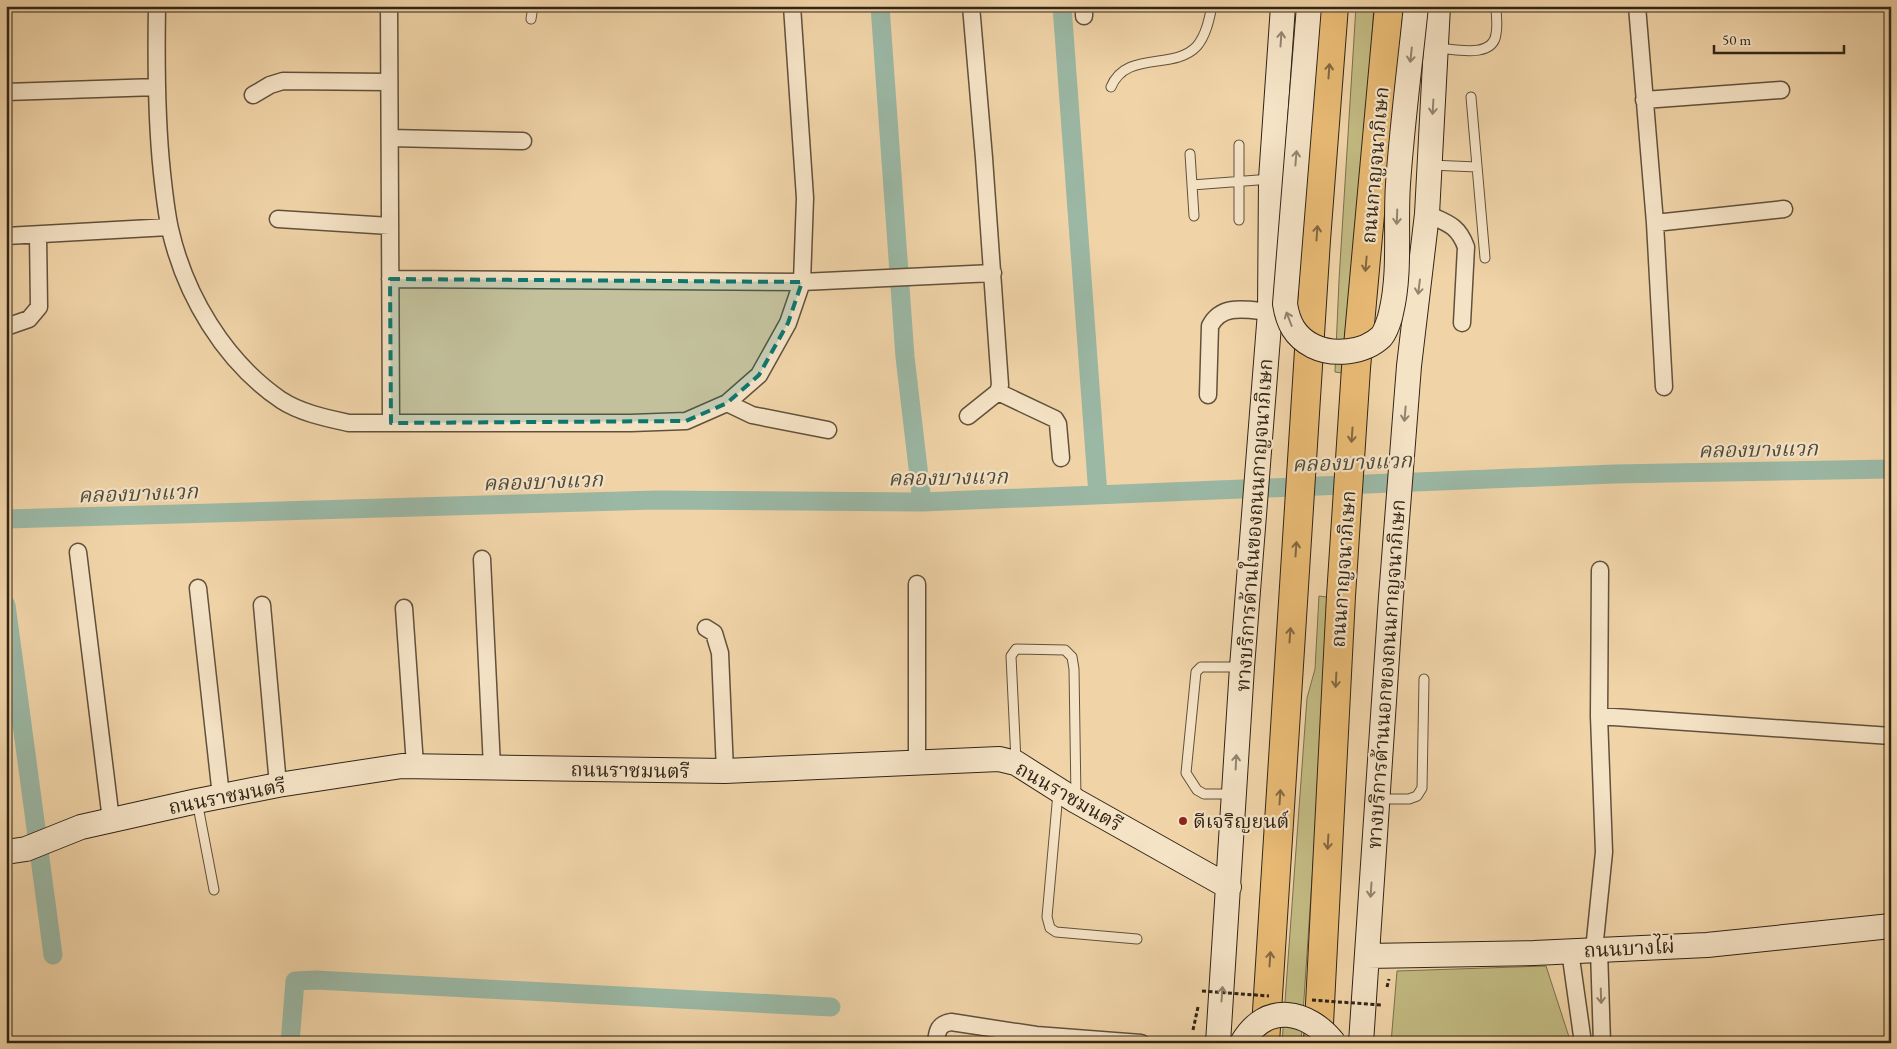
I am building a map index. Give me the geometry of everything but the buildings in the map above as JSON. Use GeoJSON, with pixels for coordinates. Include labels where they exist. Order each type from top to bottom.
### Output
{"type":"FeatureCollection","features":[{"type":"Feature","properties":{"kind":"highway"},"geometry":{"type":"LineString","coordinates":[[1265,1043],[1292,597],[1310,369],[1316,240],[1334,6]]}},
{"type":"Feature","properties":{"kind":"highway","name":"ถนนกาญจนาภิเษก"},"geometry":{"type":"LineString","coordinates":[[1318,1043],[1341,596],[1356,368],[1389,6]]}},
{"type":"Feature","properties":{"kind":"main road","name":"ทางบริการด้านในของถนนกาญจนาภิเษก"},"geometry":{"type":"LineString","coordinates":[[1218,1043],[1242,667],[1270,312],[1271,180],[1283,6]]}},
{"type":"Feature","properties":{"kind":"main road"},"geometry":{"type":"LineString","coordinates":[[1309,6],[1285,304],[1288,320],[1299,337],[1313,346],[1332,353],[1358,349],[1381,337],[1391,314],[1394,287],[1398,184],[1416,6]]}},
{"type":"Feature","properties":{"kind":"main road","name":"ทางบริการด้านนอกของถนนกาญจนาภิเษก"},"geometry":{"type":"LineString","coordinates":[[1361,1043],[1391,597],[1409,366],[1428,214],[1438,6]]}},
{"type":"Feature","properties":{"kind":"main road","name":"ถนนราชมนตรี"},"geometry":{"type":"LineString","coordinates":[[16,850],[81,827],[197,801],[278,785],[345,776],[370,770],[415,765],[725,771],[917,761],[999,759],[1016,763],[1067,795],[1229,887]]}},
{"type":"Feature","properties":{"kind":"main road","name":"ถนนบางไผ่"},"geometry":{"type":"LineString","coordinates":[[1367,956],[1707,945],[1891,926]]}},
{"type":"Feature","properties":{"kind":"main road"},"geometry":{"type":"LineString","coordinates":[[1242,1043],[1257,1024],[1272,1016],[1287,1014],[1305,1017],[1323,1029],[1334,1043]]}},
{"type":"Feature","properties":{"kind":"street"},"geometry":{"type":"LineString","coordinates":[[157,6],[158,135],[169,227],[177,255],[197,301],[220,341],[256,378],[282,400],[319,417],[349,422],[391,423],[631,423],[686,421],[727,403],[759,375],[788,323],[802,282],[805,198],[792,6]]}},
{"type":"Feature","properties":{"kind":"street"},"geometry":{"type":"LineString","coordinates":[[389,6],[391,423]]}},
{"type":"Feature","properties":{"kind":"street"},"geometry":{"type":"LineString","coordinates":[[968,416],[998,392],[1000,385],[993,273],[971,6]]}},
{"type":"Feature","properties":{"kind":"street"},"geometry":{"type":"LineString","coordinates":[[1637,6],[1655,223],[1664,387]]}},
{"type":"Feature","properties":{"kind":"street"},"geometry":{"type":"LineString","coordinates":[[253,94],[283,81],[389,82]]}},
{"type":"Feature","properties":{"kind":"street"},"geometry":{"type":"LineString","coordinates":[[6,92],[157,88]]}},
{"type":"Feature","properties":{"kind":"street"},"geometry":{"type":"LineString","coordinates":[[1644,100],[1782,90]]}},
{"type":"Feature","properties":{"kind":"street"},"geometry":{"type":"LineString","coordinates":[[390,138],[523,141]]}},
{"type":"Feature","properties":{"kind":"street"},"geometry":{"type":"LineString","coordinates":[[1655,223],[1784,209]]}},
{"type":"Feature","properties":{"kind":"street"},"geometry":{"type":"LineString","coordinates":[[1428,214],[1454,226],[1462,235],[1466,247],[1462,323]]}},
{"type":"Feature","properties":{"kind":"street"},"geometry":{"type":"LineString","coordinates":[[278,219],[390,226]]}},
{"type":"Feature","properties":{"kind":"street"},"geometry":{"type":"LineString","coordinates":[[6,236],[169,227]]}},
{"type":"Feature","properties":{"kind":"street"},"geometry":{"type":"LineString","coordinates":[[6,327],[29,319],[39,307],[38,235]]}},
{"type":"Feature","properties":{"kind":"street"},"geometry":{"type":"LineString","coordinates":[[390,279],[802,282],[845,281],[894,276],[993,273]]}},
{"type":"Feature","properties":{"kind":"street"},"geometry":{"type":"LineString","coordinates":[[1208,395],[1210,326],[1215,317],[1223,312],[1234,309],[1270,312]]}},
{"type":"Feature","properties":{"kind":"street"},"geometry":{"type":"LineString","coordinates":[[998,392],[1055,419],[1058,424],[1061,458]]}},
{"type":"Feature","properties":{"kind":"street"},"geometry":{"type":"LineString","coordinates":[[727,403],[760,417],[828,430]]}},
{"type":"Feature","properties":{"kind":"street"},"geometry":{"type":"LineString","coordinates":[[78,552],[111,820]]}},
{"type":"Feature","properties":{"kind":"street"},"geometry":{"type":"LineString","coordinates":[[482,560],[492,767]]}},
{"type":"Feature","properties":{"kind":"street"},"geometry":{"type":"LineString","coordinates":[[1583,1043],[1588,950],[1604,852],[1599,716],[1600,570]]}},
{"type":"Feature","properties":{"kind":"street"},"geometry":{"type":"LineString","coordinates":[[917,584],[917,761]]}},
{"type":"Feature","properties":{"kind":"street"},"geometry":{"type":"LineString","coordinates":[[198,588],[221,796]]}},
{"type":"Feature","properties":{"kind":"street"},"geometry":{"type":"LineString","coordinates":[[262,605],[278,785]]}},
{"type":"Feature","properties":{"kind":"street"},"geometry":{"type":"LineString","coordinates":[[404,608],[415,765]]}},
{"type":"Feature","properties":{"kind":"street"},"geometry":{"type":"LineString","coordinates":[[706,628],[714,633],[720,653],[725,771]]}},
{"type":"Feature","properties":{"kind":"street"},"geometry":{"type":"LineString","coordinates":[[1599,716],[1891,736]]}},
{"type":"Feature","properties":{"kind":"street"},"geometry":{"type":"LineString","coordinates":[[1588,950],[1602,1043]]}},
{"type":"Feature","properties":{"kind":"street"},"geometry":{"type":"LineString","coordinates":[[936,1043],[939,1026],[943,1023],[952,1022],[1036,1035],[1141,1043]]}},
{"type":"Feature","properties":{"kind":"lane"},"geometry":{"type":"LineString","coordinates":[[531,18],[533,6]]}},
{"type":"Feature","properties":{"kind":"lane"},"geometry":{"type":"LineString","coordinates":[[1111,87],[1116,75],[1121,71],[1142,63],[1179,57],[1192,50],[1205,32],[1212,6]]}},
{"type":"Feature","properties":{"kind":"lane"},"geometry":{"type":"LineString","coordinates":[[1436,48],[1481,51],[1492,46],[1496,36],[1496,6]]}},
{"type":"Feature","properties":{"kind":"lane"},"geometry":{"type":"LineString","coordinates":[[1471,97],[1484,258]]}},
{"type":"Feature","properties":{"kind":"lane"},"geometry":{"type":"LineString","coordinates":[[1239,145],[1239,220]]}},
{"type":"Feature","properties":{"kind":"lane"},"geometry":{"type":"LineString","coordinates":[[1190,154],[1194,216]]}},
{"type":"Feature","properties":{"kind":"lane"},"geometry":{"type":"LineString","coordinates":[[1430,165],[1477,167]]}},
{"type":"Feature","properties":{"kind":"lane"},"geometry":{"type":"LineString","coordinates":[[1192,185],[1271,180]]}},
{"type":"Feature","properties":{"kind":"lane"},"geometry":{"type":"LineString","coordinates":[[1016,763],[1011,656],[1016,648],[1065,650],[1072,657],[1074,669],[1067,795],[1047,916],[1050,928],[1056,932],[1137,939]]}},
{"type":"Feature","properties":{"kind":"lane"},"geometry":{"type":"LineString","coordinates":[[1234,794],[1204,794],[1191,783],[1186,772],[1196,672],[1201,667],[1207,666],[1242,667]]}},
{"type":"Feature","properties":{"kind":"lane"},"geometry":{"type":"LineString","coordinates":[[1377,799],[1409,799],[1417,796],[1422,788],[1424,679]]}},
{"type":"Feature","properties":{"kind":"lane"},"geometry":{"type":"LineString","coordinates":[[197,801],[214,890]]}},
{"type":"Feature","properties":{"kind":"path"},"geometry":{"type":"LineString","coordinates":[[1193,1030],[1202,992]]}},
{"type":"Feature","properties":{"kind":"highlighted area"},"geometry":{"type":"Polygon","coordinates":[[[390,279],[802,282],[788,323],[759,375],[727,403],[686,421],[391,423],[390,279]]]}},
{"type":"Feature","properties":{"kind":"shaded area"},"geometry":{"type":"Polygon","coordinates":[[[1356,6],[1374,6],[1353,326],[1342,373],[1335,372],[1356,6]]]}},
{"type":"Feature","properties":{"kind":"shaded area"},"geometry":{"type":"Polygon","coordinates":[[[1319,596],[1327,597],[1325,686],[1301,1043],[1282,1043],[1307,698],[1315,669],[1319,596]]]}},
{"type":"Feature","properties":{"kind":"shaded area"},"geometry":{"type":"Polygon","coordinates":[[[1546,966],[1571,1043],[1391,1043],[1397,971],[1546,966]]]}},
{"type":"Feature","properties":{"kind":"waterway"},"geometry":{"type":"LineString","coordinates":[[880,6],[905,357],[922,502]]}},
{"type":"Feature","properties":{"kind":"waterway"},"geometry":{"type":"LineString","coordinates":[[1062,6],[1098,495]]}},
{"type":"Feature","properties":{"kind":"waterway","name":"คลองบางแวก"},"geometry":{"type":"LineString","coordinates":[[6,519],[656,500],[922,502],[1614,474],[1891,469]]}},
{"type":"Feature","properties":{"kind":"waterway"},"geometry":{"type":"LineString","coordinates":[[6,605],[53,955]]}},
{"type":"Feature","properties":{"kind":"waterway"},"geometry":{"type":"LineString","coordinates":[[290,1043],[295,981],[316,980],[831,1007]]}},
{"type":"Feature","properties":{"kind":"place","name":"ดีเจริญยนต์"},"geometry":{"type":"Point","coordinates":[1183,821]}}]}
